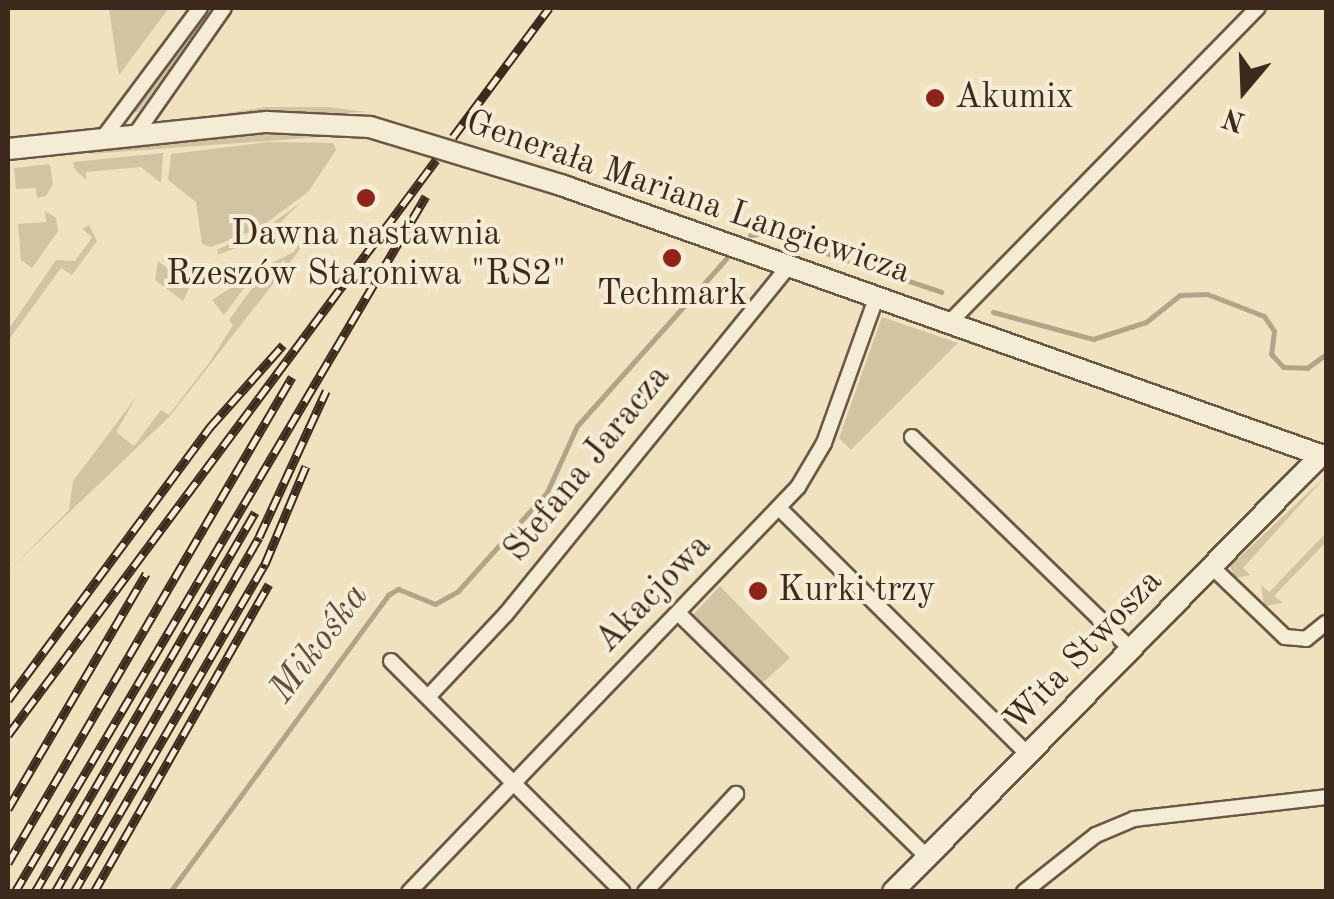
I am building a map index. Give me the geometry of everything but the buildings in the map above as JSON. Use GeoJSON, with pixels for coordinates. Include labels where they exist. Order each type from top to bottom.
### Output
{"type":"FeatureCollection","features":[{"type":"Feature","properties":{"kind":"street"},"geometry":{"type":"LineString","coordinates":[[103,138],[200,8]]}},
{"type":"Feature","properties":{"kind":"street"},"geometry":{"type":"LineString","coordinates":[[135,135],[224,8]]}},
{"type":"Feature","properties":{"kind":"street"},"geometry":{"type":"LineString","coordinates":[[949,323],[1258,8]]}},
{"type":"Feature","properties":{"kind":"street","name":"Generała Mariana Langiewicza"},"geometry":{"type":"LineString","coordinates":[[8,148],[267,122],[370,128],[528,173],[1324,456]]}},
{"type":"Feature","properties":{"kind":"street","name":"Stefana Jaracza"},"geometry":{"type":"LineString","coordinates":[[428,696],[506,614],[790,265]]}},
{"type":"Feature","properties":{"kind":"street","name":"Akacjowa"},"geometry":{"type":"LineString","coordinates":[[409,892],[779,508],[816,460],[878,296]]}},
{"type":"Feature","properties":{"kind":"street"},"geometry":{"type":"LineString","coordinates":[[912,436],[1131,649]]}},
{"type":"Feature","properties":{"kind":"street","name":"Wita Stwosza"},"geometry":{"type":"LineString","coordinates":[[893,892],[1324,456]]}},
{"type":"Feature","properties":{"kind":"street"},"geometry":{"type":"LineString","coordinates":[[779,508],[1028,754]]}},
{"type":"Feature","properties":{"kind":"street"},"geometry":{"type":"LineString","coordinates":[[1212,567],[1285,637],[1306,639],[1326,622]]}},
{"type":"Feature","properties":{"kind":"street"},"geometry":{"type":"LineString","coordinates":[[678,613],[927,857]]}},
{"type":"Feature","properties":{"kind":"street"},"geometry":{"type":"LineString","coordinates":[[391,661],[623,892]]}},
{"type":"Feature","properties":{"kind":"street"},"geometry":{"type":"LineString","coordinates":[[644,892],[736,794]]}},
{"type":"Feature","properties":{"kind":"street"},"geometry":{"type":"LineString","coordinates":[[1024,892],[1096,835],[1134,819],[1326,797]]}},
{"type":"Feature","properties":{"kind":"shaded area"},"geometry":{"type":"Polygon","coordinates":[[[109,8],[169,8],[119,75],[118,70],[109,8]]]}},
{"type":"Feature","properties":{"kind":"shaded area"},"geometry":{"type":"Polygon","coordinates":[[[208,8],[214,8],[138,112],[129,113],[208,8]]]}},
{"type":"Feature","properties":{"kind":"shaded area"},"geometry":{"type":"Polygon","coordinates":[[[266,107],[328,107],[366,112],[173,122],[266,107]]]}},
{"type":"Feature","properties":{"kind":"shaded area"},"geometry":{"type":"Polygon","coordinates":[[[263,131],[334,136],[89,154],[89,149],[263,131]]]}},
{"type":"Feature","properties":{"kind":"shaded area"},"geometry":{"type":"Polygon","coordinates":[[[268,142],[333,143],[336,150],[308,192],[258,229],[211,247],[202,244],[196,202],[168,180],[171,154],[268,142]]]}},
{"type":"Feature","properties":{"kind":"shaded area"},"geometry":{"type":"Polygon","coordinates":[[[163,153],[161,183],[141,167],[86,172],[86,180],[73,162],[163,153]]]}},
{"type":"Feature","properties":{"kind":"shaded area"},"geometry":{"type":"Polygon","coordinates":[[[50,164],[53,184],[46,196],[37,198],[36,188],[16,189],[14,168],[50,164]]]}},
{"type":"Feature","properties":{"kind":"shaded area"},"geometry":{"type":"Polygon","coordinates":[[[301,202],[266,237],[217,255],[218,249],[261,232],[301,202]]]}},
{"type":"Feature","properties":{"kind":"shaded area"},"geometry":{"type":"Polygon","coordinates":[[[45,211],[56,218],[58,231],[32,268],[21,260],[18,224],[46,222],[45,211]]]}},
{"type":"Feature","properties":{"kind":"shaded area"},"geometry":{"type":"Polygon","coordinates":[[[89,225],[97,241],[72,275],[61,268],[8,341],[8,330],[56,260],[75,261],[89,242],[92,237],[82,229],[89,225]]]}},
{"type":"Feature","properties":{"kind":"shaded area"},"geometry":{"type":"Polygon","coordinates":[[[309,233],[170,416],[8,571],[69,510],[73,481],[137,396],[116,432],[134,446],[161,410],[169,415],[209,363],[233,325],[229,320],[270,264],[292,253],[309,233]]]}},
{"type":"Feature","properties":{"kind":"shaded area"},"geometry":{"type":"Polygon","coordinates":[[[158,261],[190,286],[183,301],[155,280],[158,261]]]}},
{"type":"Feature","properties":{"kind":"shaded area"},"geometry":{"type":"Polygon","coordinates":[[[256,272],[224,315],[212,300],[256,272]]]}},
{"type":"Feature","properties":{"kind":"shaded area"},"geometry":{"type":"Polygon","coordinates":[[[882,317],[958,343],[851,450],[839,438],[882,317]]]}},
{"type":"Feature","properties":{"kind":"shaded area"},"geometry":{"type":"Polygon","coordinates":[[[1326,476],[1243,568],[1250,575],[1235,578],[1230,566],[1326,476]]]}},
{"type":"Feature","properties":{"kind":"shaded area"},"geometry":{"type":"Polygon","coordinates":[[[1326,533],[1326,542],[1274,596],[1283,603],[1264,606],[1261,585],[1269,592],[1326,533]]]}},
{"type":"Feature","properties":{"kind":"shaded area"},"geometry":{"type":"Polygon","coordinates":[[[720,586],[790,658],[759,686],[689,619],[720,586]]]}},
{"type":"Feature","properties":{"kind":"waterway","name":"Mikośka"},"geometry":{"type":"LineString","coordinates":[[750,235],[767,233],[941,292]]}},
{"type":"Feature","properties":{"kind":"waterway","name":"Mikośka"},"geometry":{"type":"LineString","coordinates":[[170,892],[388,595],[398,589],[435,604],[458,591],[547,492],[577,426],[726,259]]}},
{"type":"Feature","properties":{"kind":"waterway","name":"Mikośka"},"geometry":{"type":"LineString","coordinates":[[993,312],[1093,339],[1146,322],[1180,295],[1207,294],[1264,316],[1274,331],[1271,354],[1283,367],[1307,368],[1326,354]]}},
{"type":"Feature","properties":{"kind":"railway"},"geometry":{"type":"LineString","coordinates":[[453,137],[549,8]]}},
{"type":"Feature","properties":{"kind":"railway"},"geometry":{"type":"LineString","coordinates":[[8,735],[436,160]]}},
{"type":"Feature","properties":{"kind":"railway"},"geometry":{"type":"LineString","coordinates":[[15,892],[426,196]]}},
{"type":"Feature","properties":{"kind":"railway"},"geometry":{"type":"LineString","coordinates":[[8,700],[210,427],[283,345]]}},
{"type":"Feature","properties":{"kind":"railway"},"geometry":{"type":"LineString","coordinates":[[8,863],[292,377]]}},
{"type":"Feature","properties":{"kind":"railway"},"geometry":{"type":"LineString","coordinates":[[55,892],[259,537],[326,391]]}},
{"type":"Feature","properties":{"kind":"railway"},"geometry":{"type":"LineString","coordinates":[[74,892],[265,564],[306,466]]}},
{"type":"Feature","properties":{"kind":"railway"},"geometry":{"type":"LineString","coordinates":[[35,892],[255,512]]}},
{"type":"Feature","properties":{"kind":"railway"},"geometry":{"type":"LineString","coordinates":[[8,809],[146,574]]}},
{"type":"Feature","properties":{"kind":"railway"},"geometry":{"type":"LineString","coordinates":[[94,892],[269,584]]}},
{"type":"Feature","properties":{"kind":"place","name":"Akumix"},"geometry":{"type":"Point","coordinates":[935,98]}},
{"type":"Feature","properties":{"kind":"place","name":"Dawna nastawnia Rzeszów Staroniwa \"RS2\""},"geometry":{"type":"Point","coordinates":[366,198]}},
{"type":"Feature","properties":{"kind":"place","name":"Techmark"},"geometry":{"type":"Point","coordinates":[672,258]}},
{"type":"Feature","properties":{"kind":"place","name":"Kurki trzy"},"geometry":{"type":"Point","coordinates":[758,591]}}]}
